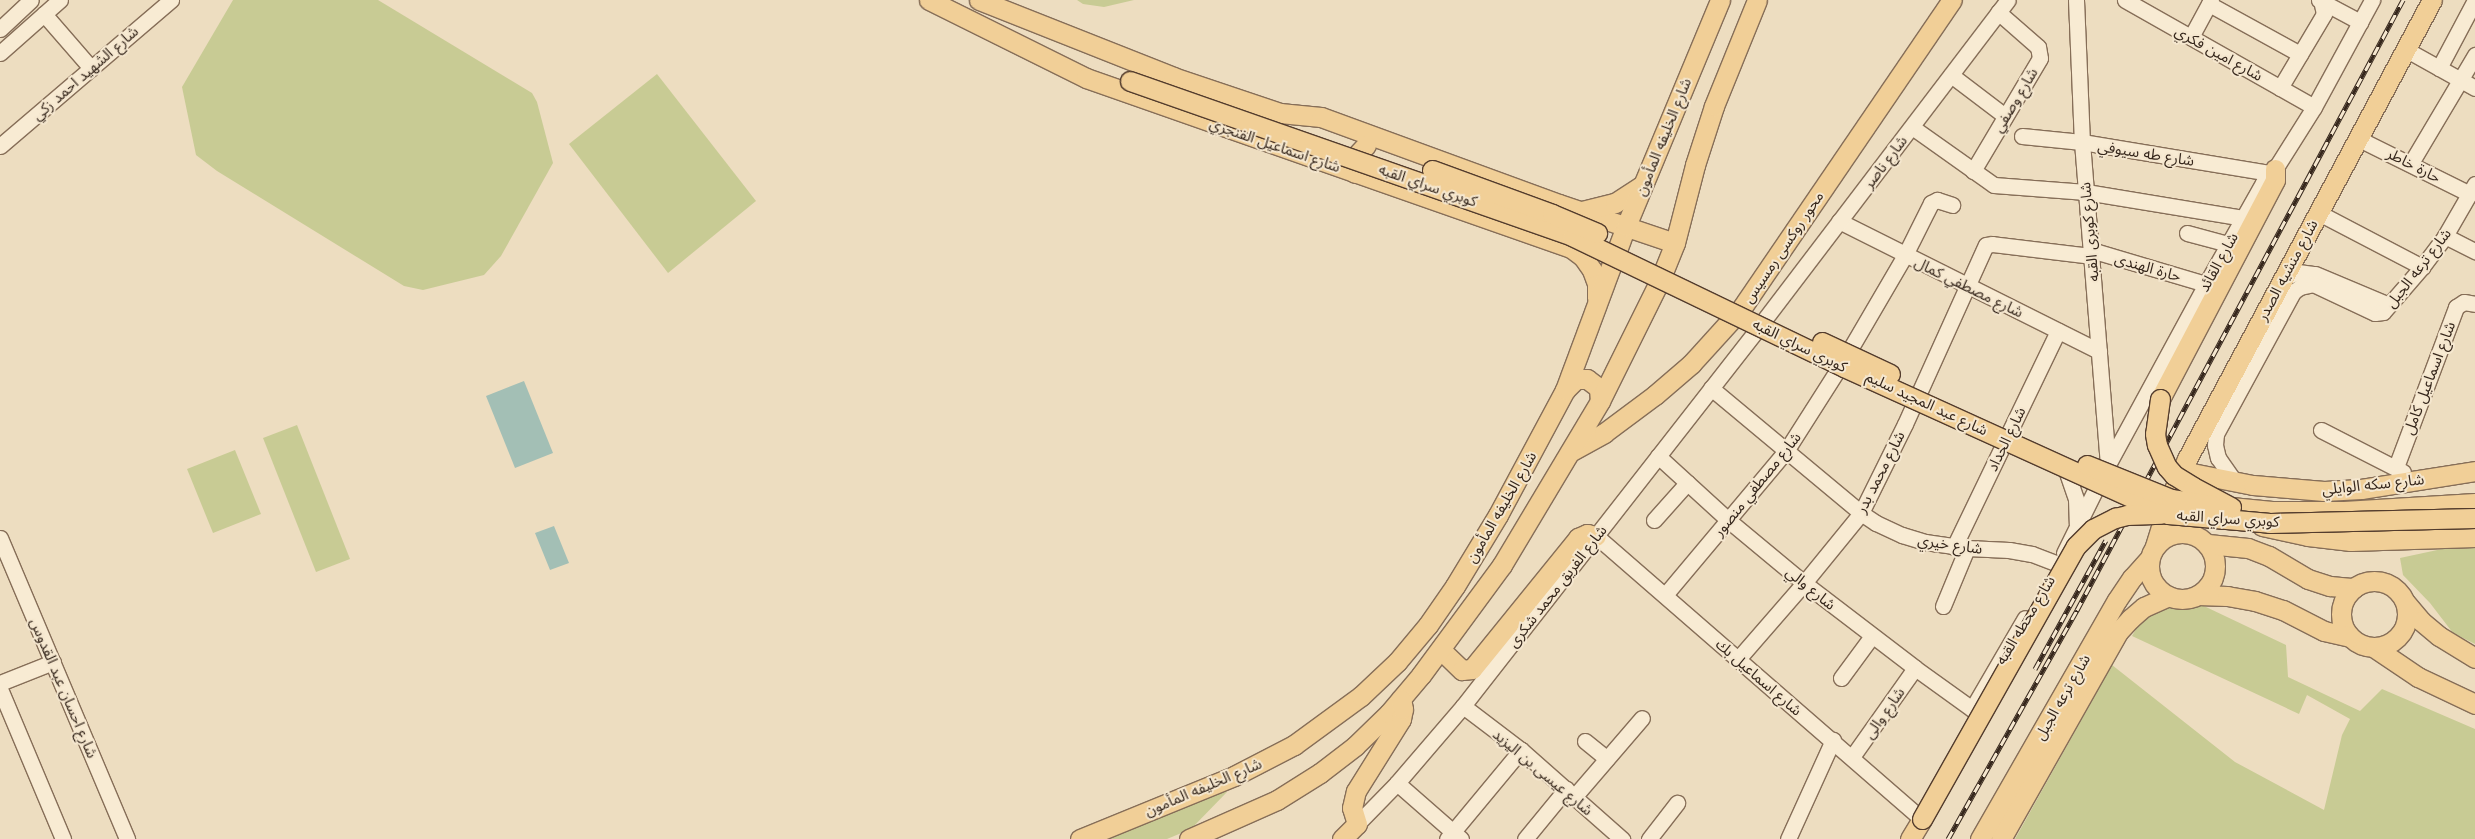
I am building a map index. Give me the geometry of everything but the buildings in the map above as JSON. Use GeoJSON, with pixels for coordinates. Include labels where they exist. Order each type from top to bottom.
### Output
{"type":"FeatureCollection","features":[{"type":"Feature","properties":{"kind":"main road","name":"شارع اسماعيل الفنجري"},"geometry":{"type":"LineString","coordinates":[[929,0],[1086,78],[1571,248],[1586,261],[1596,280],[1597,300]]}},
{"type":"Feature","properties":{"kind":"main road"},"geometry":{"type":"LineString","coordinates":[[979,0],[1164,73],[1280,113],[1321,117],[1558,204],[1675,243]]}},
{"type":"Feature","properties":{"kind":"main road","name":"شارع الخليفه المأمون"},"geometry":{"type":"LineString","coordinates":[[1080,839],[1265,761],[1322,727],[1374,685],[1408,650],[1447,599],[1509,496],[1565,390],[1578,360],[1597,300],[1626,226],[1720,0]]}},
{"type":"Feature","properties":{"kind":"main road","name":"شارع الخليفه المأمون"},"geometry":{"type":"LineString","coordinates":[[1196,836],[1276,800],[1320,773],[1360,741],[1401,699],[1441,650],[1502,565],[1600,401],[1656,289],[1675,243],[1709,120],[1757,0]]}},
{"type":"Feature","properties":{"kind":"main road","name":"محور روكسى رمسيس"},"geometry":{"type":"LineString","coordinates":[[1570,452],[1604,433],[1655,395],[1691,364],[1741,308],[1952,0]]}},
{"type":"Feature","properties":{"kind":"main road","name":"شارع منشيه الصدر"},"geometry":{"type":"LineString","coordinates":[[2152,552],[2169,500],[2182,471],[2317,212],[2432,0]]}},
{"type":"Feature","properties":{"kind":"main road","name":"كوبري سراي القبه"},"geometry":{"type":"LineString","coordinates":[[1024,46],[1078,61],[1572,236],[1862,375],[2168,514],[2246,521],[2365,522],[2475,518]]}},
{"type":"Feature","properties":{"kind":"main road","name":"كوبري سراي القبه"},"geometry":{"type":"LineString","coordinates":[[1280,113],[1589,230],[1675,274],[2092,468],[2171,499],[2231,508],[2272,511],[2344,511],[2475,502]]}},
{"type":"Feature","properties":{"kind":"main road"},"geometry":{"type":"LineString","coordinates":[[1355,173],[1354,157],[1366,145]]}},
{"type":"Feature","properties":{"kind":"main road"},"geometry":{"type":"LineString","coordinates":[[2231,508],[2193,487],[2167,467],[2157,445],[2155,434],[2160,399],[2275,180],[2272,171]]}},
{"type":"Feature","properties":{"kind":"main road"},"geometry":{"type":"LineString","coordinates":[[1582,212],[1615,203],[1644,184]]}},
{"type":"Feature","properties":{"kind":"main road"},"geometry":{"type":"LineString","coordinates":[[1547,239],[1556,233],[1562,224],[1562,213],[1558,204]]}},
{"type":"Feature","properties":{"kind":"main road"},"geometry":{"type":"LineString","coordinates":[[1565,390],[1576,379],[1587,379],[1599,388],[1600,401]]}},
{"type":"Feature","properties":{"kind":"main road","name":"شارع سكه الوايلي"},"geometry":{"type":"LineString","coordinates":[[2182,471],[2208,478],[2235,482],[2324,491],[2361,489],[2475,471]]}},
{"type":"Feature","properties":{"kind":"main road"},"geometry":{"type":"LineString","coordinates":[[2188,532],[2196,493],[2208,478]]}},
{"type":"Feature","properties":{"kind":"main road"},"geometry":{"type":"LineString","coordinates":[[2344,511],[2370,501],[2404,492],[2475,484]]}},
{"type":"Feature","properties":{"kind":"main road"},"geometry":{"type":"LineString","coordinates":[[1910,839],[2076,546],[2103,522],[2127,515],[2168,514]]}},
{"type":"Feature","properties":{"kind":"main road"},"geometry":{"type":"LineString","coordinates":[[2246,521],[2294,534],[2350,541],[2475,537]]}},
{"type":"Feature","properties":{"kind":"main road"},"geometry":{"type":"LineString","coordinates":[[2354,588],[2330,586],[2308,579],[2269,556],[2248,548],[2208,544],[2188,532],[2174,533],[2152,552],[2152,581],[2169,596],[2183,599],[2198,595],[2227,596],[2255,601],[2283,610],[2324,631],[2350,638],[2361,645],[2375,648],[2418,677],[2475,704]]}},
{"type":"Feature","properties":{"kind":"main road"},"geometry":{"type":"LineString","coordinates":[[1441,650],[1462,670],[1472,669],[1578,538],[1588,534],[1596,536]]}},
{"type":"Feature","properties":{"kind":"main road"},"geometry":{"type":"LineString","coordinates":[[2198,595],[2209,586],[2215,572],[2215,557],[2208,544]]}},
{"type":"Feature","properties":{"kind":"main road","name":"شارع ترعه الجبل"},"geometry":{"type":"LineString","coordinates":[[2001,839],[2121,594],[2152,552]]}},
{"type":"Feature","properties":{"kind":"main road"},"geometry":{"type":"LineString","coordinates":[[2350,638],[2343,626],[2341,612],[2345,599],[2354,588],[2366,582],[2387,584],[2398,592],[2430,629],[2475,658]]}},
{"type":"Feature","properties":{"kind":"main road","name":"شارع ترعه الجبل"},"geometry":{"type":"LineString","coordinates":[[1980,839],[2060,717],[2124,625],[2144,607],[2169,596]]}},
{"type":"Feature","properties":{"kind":"main road"},"geometry":{"type":"LineString","coordinates":[[2375,648],[2389,644],[2404,630],[2408,617],[2406,603]]}},
{"type":"Feature","properties":{"kind":"main road"},"geometry":{"type":"LineString","coordinates":[[1357,824],[1352,808],[1354,796],[1401,719],[1403,709],[1401,699]]}},
{"type":"Feature","properties":{"kind":"main road","name":"شارع الفريق محمد شكرى"},"geometry":{"type":"LineString","coordinates":[[1342,839],[1357,824]]}},
{"type":"Feature","properties":{"kind":"main road"},"geometry":{"type":"LineString","coordinates":[[1196,836],[1224,839]]}},
{"type":"Feature","properties":{"kind":"street"},"geometry":{"type":"LineString","coordinates":[[0,29],[31,0]]}},
{"type":"Feature","properties":{"kind":"street"},"geometry":{"type":"LineString","coordinates":[[0,53],[60,0]]}},
{"type":"Feature","properties":{"kind":"street","name":"شارع الشهيد احمد زكي"},"geometry":{"type":"LineString","coordinates":[[0,146],[171,0]]}},
{"type":"Feature","properties":{"kind":"street","name":"شارع ناصر"},"geometry":{"type":"LineString","coordinates":[[1761,324],[2008,0]]}},
{"type":"Feature","properties":{"kind":"street","name":"شارع كوبرى القبه"},"geometry":{"type":"LineString","coordinates":[[2076,0],[2082,142],[2099,351],[2106,468]]}},
{"type":"Feature","properties":{"kind":"street","name":"شارع امين فكري"},"geometry":{"type":"LineString","coordinates":[[2125,0],[2314,107]]}},
{"type":"Feature","properties":{"kind":"street"},"geometry":{"type":"LineString","coordinates":[[2320,0],[2360,22]]}},
{"type":"Feature","properties":{"kind":"street"},"geometry":{"type":"LineString","coordinates":[[2280,88],[2325,12],[2320,0]]}},
{"type":"Feature","properties":{"kind":"street","name":"شارع القائد"},"geometry":{"type":"LineString","coordinates":[[2076,530],[2106,468],[2228,244],[2272,171],[2314,107],[2372,0]]}},
{"type":"Feature","properties":{"kind":"street"},"geometry":{"type":"LineString","coordinates":[[2439,68],[2475,0]]}},
{"type":"Feature","properties":{"kind":"street"},"geometry":{"type":"LineString","coordinates":[[2191,37],[2210,2],[2300,54]]}},
{"type":"Feature","properties":{"kind":"street","name":"شارع وصفي"},"geometry":{"type":"LineString","coordinates":[[1973,171],[2040,54],[2038,47],[1998,12]]}},
{"type":"Feature","properties":{"kind":"street"},"geometry":{"type":"LineString","coordinates":[[44,14],[92,68]]}},
{"type":"Feature","properties":{"kind":"street"},"geometry":{"type":"LineString","coordinates":[[2405,49],[2475,88]]}},
{"type":"Feature","properties":{"kind":"street"},"geometry":{"type":"LineString","coordinates":[[2411,163],[2475,55]]}},
{"type":"Feature","properties":{"kind":"street"},"geometry":{"type":"LineString","coordinates":[[1950,75],[2005,116]]}},
{"type":"Feature","properties":{"kind":"street"},"geometry":{"type":"LineString","coordinates":[[1912,126],[1994,185],[2086,192],[2243,218]]}},
{"type":"Feature","properties":{"kind":"street","name":"شارع طه سيوفي"},"geometry":{"type":"LineString","coordinates":[[2022,136],[2082,142],[2272,171]]}},
{"type":"Feature","properties":{"kind":"street","name":"حارة خاطر"},"geometry":{"type":"LineString","coordinates":[[2357,138],[2472,189]]}},
{"type":"Feature","properties":{"kind":"street","name":"شارع ترعه الجبل"},"geometry":{"type":"LineString","coordinates":[[2235,482],[2218,458],[2214,445],[2216,434],[2293,292],[2304,285],[2317,285],[2375,313],[2383,312],[2422,267],[2445,236],[2472,189]]}},
{"type":"Feature","properties":{"kind":"street","name":"شارع مصطفي منصور"},"geometry":{"type":"LineString","coordinates":[[1665,595],[1786,451],[1842,363],[1905,255],[1932,201],[1938,200],[1952,205]]}},
{"type":"Feature","properties":{"kind":"street"},"geometry":{"type":"LineString","coordinates":[[2317,212],[2422,267]]}},
{"type":"Feature","properties":{"kind":"street","name":"شارع مصطفي كمال"},"geometry":{"type":"LineString","coordinates":[[1839,221],[2099,351]]}},
{"type":"Feature","properties":{"kind":"street"},"geometry":{"type":"LineString","coordinates":[[2187,233],[2228,244]]}},
{"type":"Feature","properties":{"kind":"street"},"geometry":{"type":"LineString","coordinates":[[2445,236],[2475,251]]}},
{"type":"Feature","properties":{"kind":"street","name":"حارة الهندى"},"geometry":{"type":"LineString","coordinates":[[1969,287],[1985,248],[1989,244],[2091,253],[2206,284]]}},
{"type":"Feature","properties":{"kind":"street"},"geometry":{"type":"LineString","coordinates":[[2282,279],[2298,272],[2315,274],[2389,305]]}},
{"type":"Feature","properties":{"kind":"street","name":"شارع محمد بدر"},"geometry":{"type":"LineString","coordinates":[[1738,659],[1804,583],[1861,513],[1969,287]]}},
{"type":"Feature","properties":{"kind":"street","name":"شارع اسماعيل كامل"},"geometry":{"type":"LineString","coordinates":[[2396,467],[2456,308],[2464,302],[2474,303]]}},
{"type":"Feature","properties":{"kind":"street","name":"شارع عبد المجيد سليم"},"geometry":{"type":"LineString","coordinates":[[1761,324],[2066,470],[2089,474],[2106,468]]}},
{"type":"Feature","properties":{"kind":"street","name":"شارع الفريق محمد شكرى"},"geometry":{"type":"LineString","coordinates":[[1357,824],[1463,706],[1761,324]]}},
{"type":"Feature","properties":{"kind":"street","name":"شارع الحداد"},"geometry":{"type":"LineString","coordinates":[[1943,606],[1960,548],[2005,440],[2058,331]]}},
{"type":"Feature","properties":{"kind":"street","name":"شارع خيري"},"geometry":{"type":"LineString","coordinates":[[1711,388],[1861,513],[1902,535],[1925,542],[1960,548],[2009,550],[2032,554],[2058,564]]}},
{"type":"Feature","properties":{"kind":"street"},"geometry":{"type":"LineString","coordinates":[[2321,430],[2396,467],[2410,481]]}},
{"type":"Feature","properties":{"kind":"street","name":"شارع والي"},"geometry":{"type":"LineString","coordinates":[[1658,456],[1728,520],[1804,583],[1872,636],[1972,709]]}},
{"type":"Feature","properties":{"kind":"street"},"geometry":{"type":"LineString","coordinates":[[2066,470],[2076,499],[2076,530]]}},
{"type":"Feature","properties":{"kind":"street"},"geometry":{"type":"LineString","coordinates":[[1654,520],[1687,483]]}},
{"type":"Feature","properties":{"kind":"street","name":"شارع محطه القبه"},"geometry":{"type":"LineString","coordinates":[[1972,709],[2058,564],[2076,530]]}},
{"type":"Feature","properties":{"kind":"street","name":"شارع اسماعيل بك"},"geometry":{"type":"LineString","coordinates":[[1596,536],[1922,818]]}},
{"type":"Feature","properties":{"kind":"street","name":"شارع احسان عبد القدوس"},"geometry":{"type":"LineString","coordinates":[[0,538],[127,839]]}},
{"type":"Feature","properties":{"kind":"street"},"geometry":{"type":"LineString","coordinates":[[1841,678],[1872,636]]}},
{"type":"Feature","properties":{"kind":"street"},"geometry":{"type":"LineString","coordinates":[[0,683],[53,662]]}},
{"type":"Feature","properties":{"kind":"street","name":"شارع والى"},"geometry":{"type":"LineString","coordinates":[[1852,757],[1915,668]]}},
{"type":"Feature","properties":{"kind":"street"},"geometry":{"type":"LineString","coordinates":[[0,689],[63,839]]}},
{"type":"Feature","properties":{"kind":"street","name":"شارع عيسى بن اليزيد"},"geometry":{"type":"LineString","coordinates":[[1463,706],[1521,750],[1622,839]]}},
{"type":"Feature","properties":{"kind":"street"},"geometry":{"type":"LineString","coordinates":[[1525,839],[1570,793],[1607,759],[1642,718]]}},
{"type":"Feature","properties":{"kind":"street"},"geometry":{"type":"LineString","coordinates":[[1788,839],[1833,740]]}},
{"type":"Feature","properties":{"kind":"street"},"geometry":{"type":"LineString","coordinates":[[1585,741],[1607,759]]}},
{"type":"Feature","properties":{"kind":"street"},"geometry":{"type":"LineString","coordinates":[[1396,782],[1454,836],[1521,750]]}},
{"type":"Feature","properties":{"kind":"street"},"geometry":{"type":"LineString","coordinates":[[1649,839],[1677,803]]}},
{"type":"Feature","properties":{"kind":"green space"},"geometry":{"type":"Polygon","coordinates":[[[233,0],[378,0],[532,93],[537,102],[553,163],[501,256],[484,275],[423,290],[404,286],[217,171],[196,155],[182,87],[233,0]]]}},
{"type":"Feature","properties":{"kind":"green space"},"geometry":{"type":"Polygon","coordinates":[[[1077,0],[1134,0],[1104,7],[1083,4],[1077,0]]]}},
{"type":"Feature","properties":{"kind":"green space"},"geometry":{"type":"Polygon","coordinates":[[[657,74],[756,201],[668,273],[569,144],[657,74]]]}},
{"type":"Feature","properties":{"kind":"green space"},"geometry":{"type":"Polygon","coordinates":[[[297,425],[350,559],[316,572],[263,438],[297,425]]]}},
{"type":"Feature","properties":{"kind":"green space"},"geometry":{"type":"Polygon","coordinates":[[[235,450],[261,514],[213,533],[187,469],[235,450]]]}},
{"type":"Feature","properties":{"kind":"green space"},"geometry":{"type":"Polygon","coordinates":[[[2475,548],[2475,644],[2453,633],[2430,603],[2403,575],[2400,558],[2442,549],[2475,548]]]}},
{"type":"Feature","properties":{"kind":"green space"},"geometry":{"type":"Polygon","coordinates":[[[2185,597],[2286,645],[2288,677],[2360,711],[2382,689],[2475,729],[2475,839],[2015,839],[2112,665],[2235,762],[2324,810],[2342,735],[2350,719],[2307,695],[2299,714],[2132,636],[2152,602],[2185,597]]]}},
{"type":"Feature","properties":{"kind":"green space"},"geometry":{"type":"Polygon","coordinates":[[[1227,792],[1191,829],[1167,839],[1095,839],[1202,794],[1227,792]]]}},
{"type":"Feature","properties":{"kind":"water"},"geometry":{"type":"Polygon","coordinates":[[[524,381],[553,453],[515,468],[486,396],[524,381]]]}},
{"type":"Feature","properties":{"kind":"water"},"geometry":{"type":"Polygon","coordinates":[[[554,526],[569,563],[550,570],[535,533],[554,526]]]}},
{"type":"Feature","properties":{"kind":"railway"},"geometry":{"type":"LineString","coordinates":[[1948,839],[2077,610],[2403,0]]}},
{"type":"Feature","properties":{"kind":"railway"},"geometry":{"type":"LineString","coordinates":[[2035,669],[2106,540]]}}]}
